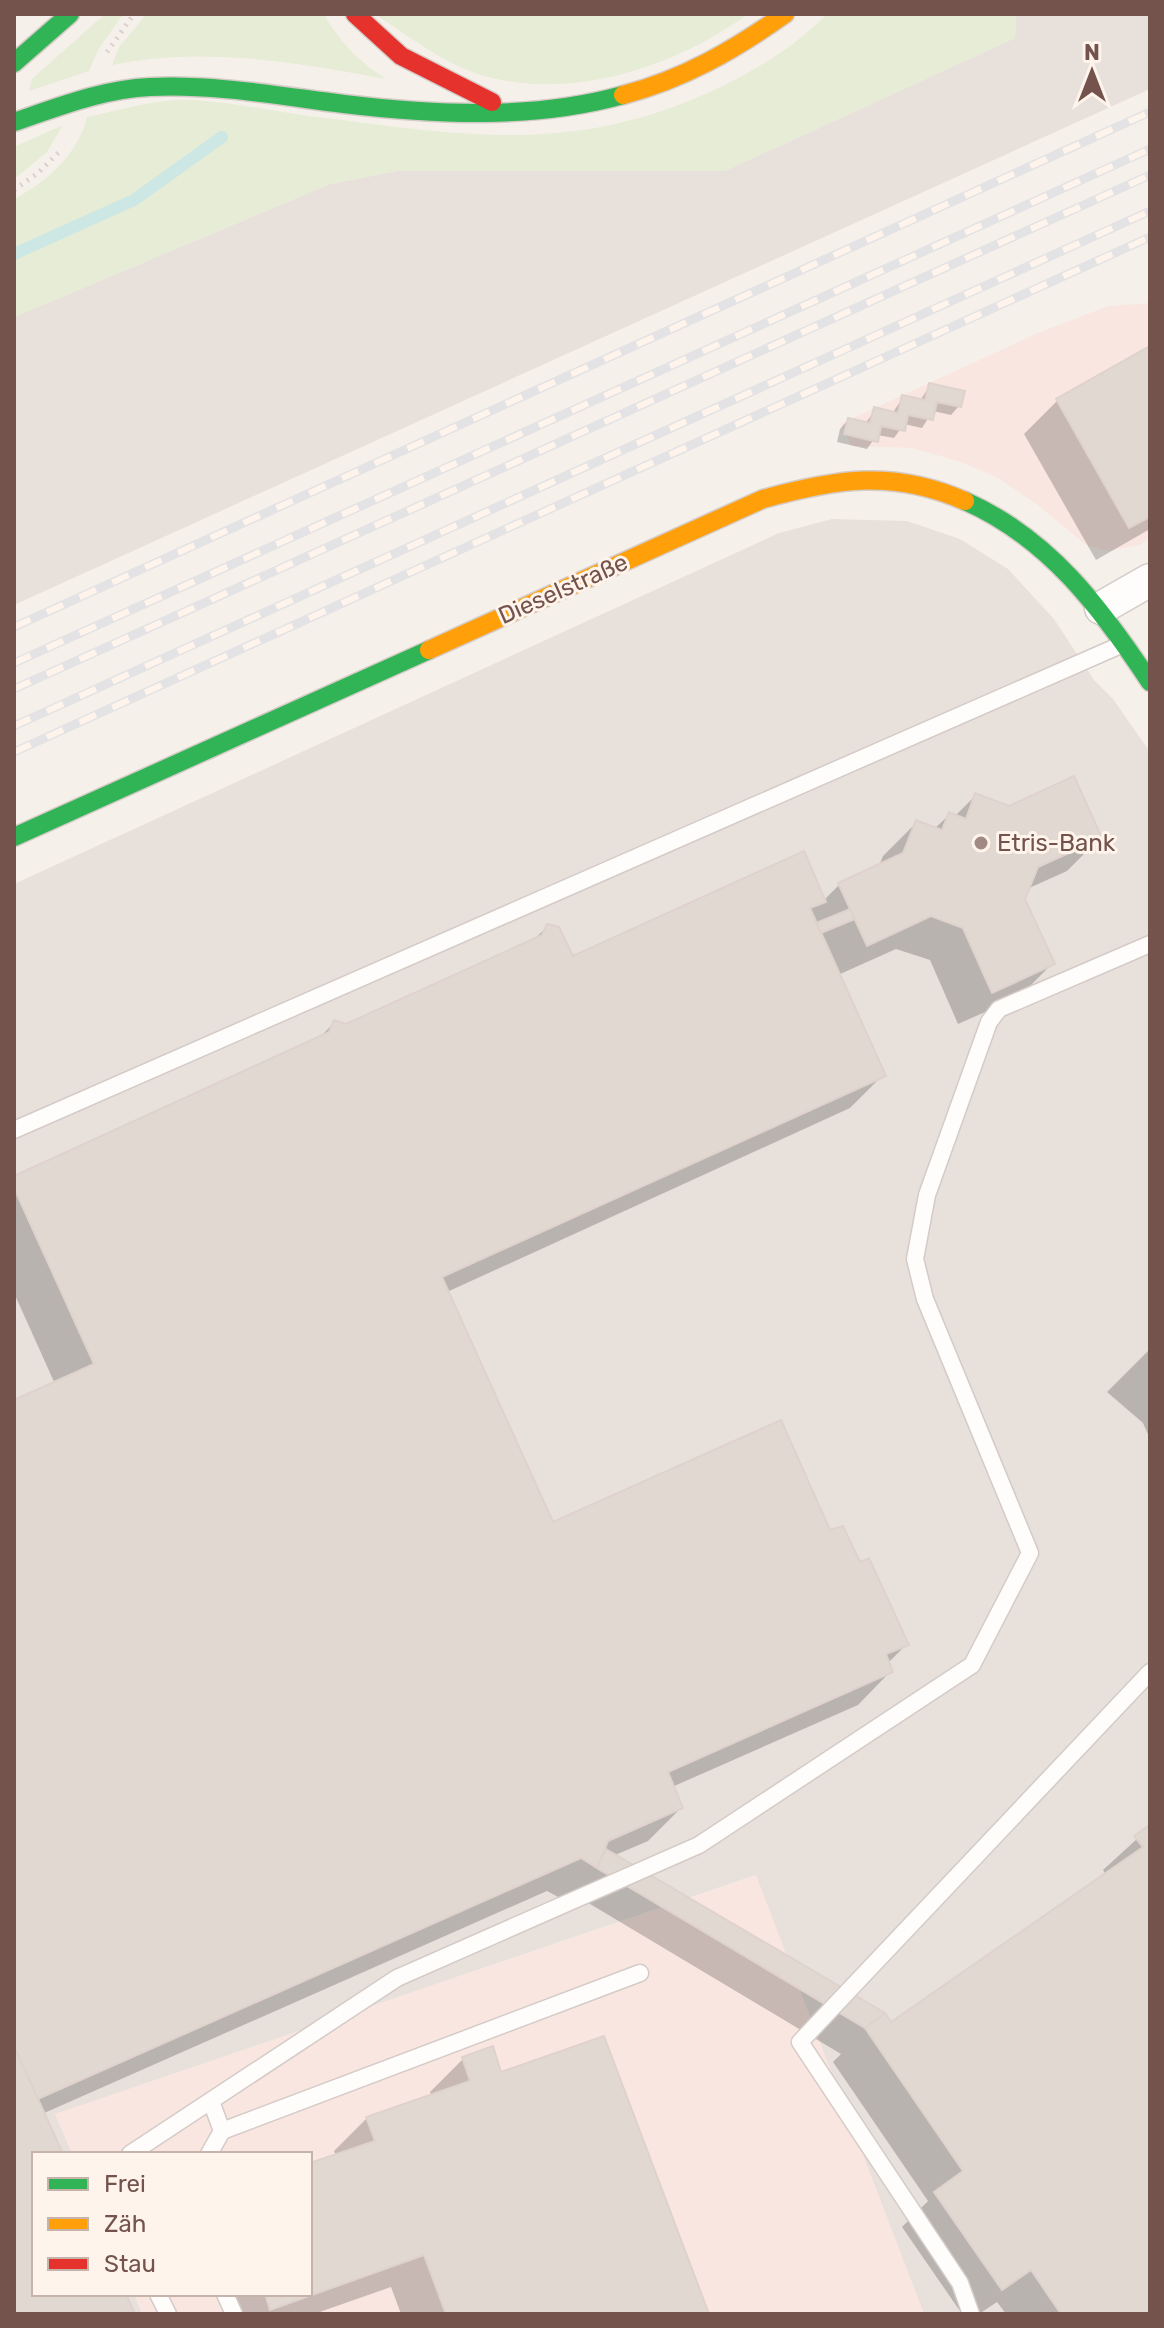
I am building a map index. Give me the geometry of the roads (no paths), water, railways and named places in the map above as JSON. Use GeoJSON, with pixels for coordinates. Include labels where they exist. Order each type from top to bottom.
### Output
{"type":"FeatureCollection","features":[{"type":"Feature","properties":{"kind":"main road"},"geometry":{"type":"LineString","coordinates":[[14,63],[70,14]]}},
{"type":"Feature","properties":{"kind":"main road"},"geometry":{"type":"LineString","coordinates":[[355,14],[389,50],[427,75],[517,112]]}},
{"type":"Feature","properties":{"kind":"main road"},"geometry":{"type":"LineString","coordinates":[[14,122],[86,98],[145,87],[208,87],[408,110],[517,112],[608,102],[675,82],[747,45],[785,14]]}},
{"type":"Feature","properties":{"kind":"main road","name":"Dieselstraße"},"geometry":{"type":"LineString","coordinates":[[14,837],[763,499],[834,481],[904,481],[972,500],[1037,542],[1101,608],[1150,682]]}},
{"type":"Feature","properties":{"kind":"street"},"geometry":{"type":"LineString","coordinates":[[1101,608],[1150,580]]}},
{"type":"Feature","properties":{"kind":"lane"},"geometry":{"type":"LineString","coordinates":[[14,1130],[1124,643]]}},
{"type":"Feature","properties":{"kind":"lane"},"geometry":{"type":"LineString","coordinates":[[133,2152],[397,1978],[699,1845],[972,1665],[1030,1553],[925,1299],[915,1259],[927,1195],[989,1022],[999,1009],[1150,944]]}},
{"type":"Feature","properties":{"kind":"lane"},"geometry":{"type":"LineString","coordinates":[[971,2314],[960,2283],[800,2042],[1150,1672]]}},
{"type":"Feature","properties":{"kind":"lane"},"geometry":{"type":"LineString","coordinates":[[210,2152],[222,2131],[640,1973]]}},
{"type":"Feature","properties":{"kind":"lane"},"geometry":{"type":"LineString","coordinates":[[211,2101],[222,2131]]}},
{"type":"Feature","properties":{"kind":"lane"},"geometry":{"type":"LineString","coordinates":[[159,2296],[168,2314]]}},
{"type":"Feature","properties":{"kind":"waterway"},"geometry":{"type":"LineString","coordinates":[[14,254],[134,200],[222,137]]}},
{"type":"Feature","properties":{"kind":"railway"},"geometry":{"type":"LineString","coordinates":[[14,627],[1150,112]]}},
{"type":"Feature","properties":{"kind":"railway"},"geometry":{"type":"LineString","coordinates":[[14,663],[1150,149]]}},
{"type":"Feature","properties":{"kind":"railway"},"geometry":{"type":"LineString","coordinates":[[14,689],[1150,175]]}},
{"type":"Feature","properties":{"kind":"railway"},"geometry":{"type":"LineString","coordinates":[[14,726],[1150,211]]}},
{"type":"Feature","properties":{"kind":"railway"},"geometry":{"type":"LineString","coordinates":[[14,752],[1150,237]]}},
{"type":"Feature","properties":{"kind":"place","name":"Etris-Bank"},"geometry":{"type":"Point","coordinates":[981,843]}}]}
